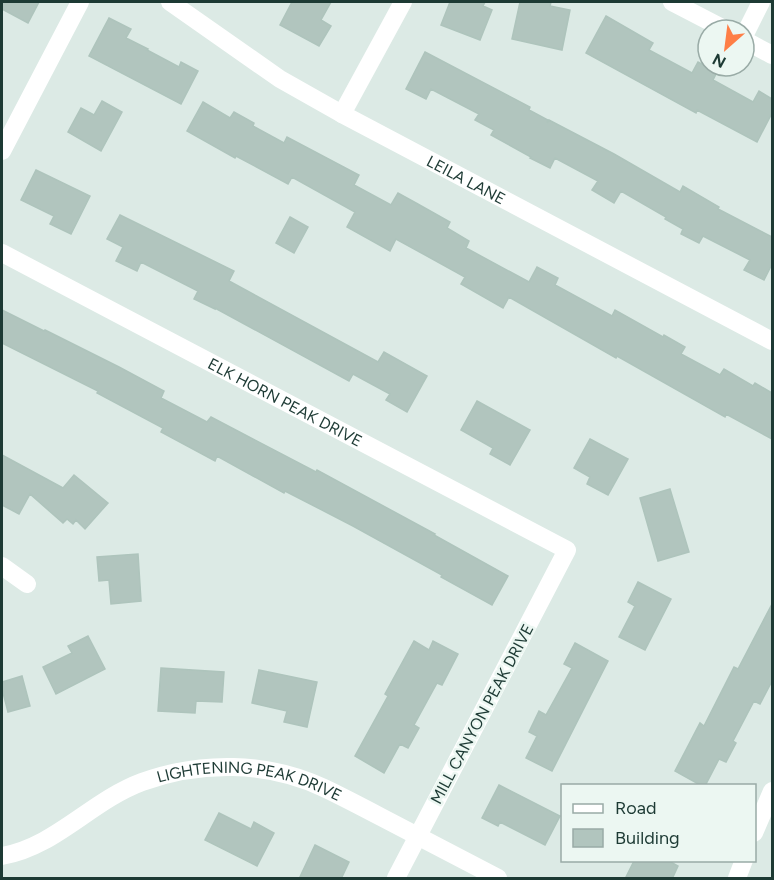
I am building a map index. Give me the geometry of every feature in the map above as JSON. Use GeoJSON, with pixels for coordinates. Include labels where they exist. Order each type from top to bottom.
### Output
{"type":"FeatureCollection","features":[{"type":"Feature","properties":{"kind":"street"},"geometry":{"type":"LineString","coordinates":[[2,151],[80,2]]}},
{"type":"Feature","properties":{"kind":"street","name":"LEILA LANE"},"geometry":{"type":"LineString","coordinates":[[170,2],[280,80],[772,341]]}},
{"type":"Feature","properties":{"kind":"street"},"geometry":{"type":"LineString","coordinates":[[342,114],[403,2]]}},
{"type":"Feature","properties":{"kind":"street"},"geometry":{"type":"LineString","coordinates":[[672,2],[703,18]]}},
{"type":"Feature","properties":{"kind":"street"},"geometry":{"type":"LineString","coordinates":[[753,18],[761,2]]}},
{"type":"Feature","properties":{"kind":"street"},"geometry":{"type":"LineString","coordinates":[[756,45],[772,55]]}},
{"type":"Feature","properties":{"kind":"street","name":"ELK HORN PEAK DRIVE"},"geometry":{"type":"LineString","coordinates":[[2,253],[567,550]]}},
{"type":"Feature","properties":{"kind":"street","name":"MILL CANYON PEAK DRIVE"},"geometry":{"type":"LineString","coordinates":[[396,879],[567,550]]}},
{"type":"Feature","properties":{"kind":"street"},"geometry":{"type":"LineString","coordinates":[[2,566],[27,584]]}},
{"type":"Feature","properties":{"kind":"street","name":"LIGHTENING PEAK DRIVE"},"geometry":{"type":"LineString","coordinates":[[2,856],[17,853],[46,841],[105,800],[141,782],[209,766],[242,767],[284,773],[322,787],[498,879]]}},
{"type":"Feature","properties":{"kind":"street"},"geometry":{"type":"LineString","coordinates":[[756,828],[772,791]]}},
{"type":"Feature","properties":{"kind":"street"},"geometry":{"type":"LineString","coordinates":[[737,879],[744,862]]}},
{"type":"Feature","properties":{"kind":"building"},"geometry":{"type":"Polygon","coordinates":[[[2,2],[39,2],[28,23],[2,9],[2,2]]]}},
{"type":"Feature","properties":{"kind":"building"},"geometry":{"type":"Polygon","coordinates":[[[292,2],[331,2],[321,20],[331,26],[319,46],[280,25],[292,2]]]}},
{"type":"Feature","properties":{"kind":"building"},"geometry":{"type":"Polygon","coordinates":[[[450,2],[485,2],[483,6],[492,10],[480,40],[441,25],[450,2]]]}},
{"type":"Feature","properties":{"kind":"building"},"geometry":{"type":"Polygon","coordinates":[[[520,2],[551,2],[550,6],[570,10],[562,50],[512,39],[520,2]]]}},
{"type":"Feature","properties":{"kind":"building"},"geometry":{"type":"Polygon","coordinates":[[[606,16],[653,43],[649,50],[692,73],[696,66],[696,78],[714,78],[713,80],[753,102],[759,91],[772,99],[772,113],[757,142],[697,110],[696,113],[586,53],[606,16]]]}},
{"type":"Feature","properties":{"kind":"building"},"geometry":{"type":"Polygon","coordinates":[[[109,18],[131,29],[126,38],[179,67],[181,62],[198,71],[181,104],[89,56],[109,18]]]}},
{"type":"Feature","properties":{"kind":"building"},"geometry":{"type":"Polygon","coordinates":[[[425,52],[530,107],[529,110],[548,120],[547,123],[549,120],[680,192],[683,186],[719,207],[718,209],[772,237],[772,264],[764,280],[744,270],[750,260],[703,236],[699,243],[681,234],[683,229],[621,191],[614,203],[592,190],[598,181],[555,158],[550,168],[530,158],[491,135],[494,130],[475,120],[479,114],[431,89],[426,99],[406,89],[425,52]]]}},
{"type":"Feature","properties":{"kind":"building"},"geometry":{"type":"Polygon","coordinates":[[[102,101],[122,112],[101,151],[68,132],[81,108],[94,115],[102,101]]]}},
{"type":"Feature","properties":{"kind":"building"},"geometry":{"type":"Polygon","coordinates":[[[203,102],[230,118],[234,112],[254,123],[253,126],[284,143],[287,137],[359,175],[354,185],[391,205],[398,193],[450,222],[447,228],[469,241],[466,248],[529,282],[537,267],[558,278],[555,285],[612,316],[615,310],[663,337],[664,335],[685,347],[681,354],[720,375],[724,369],[753,386],[755,383],[772,393],[772,439],[726,414],[725,417],[509,297],[503,308],[461,284],[465,277],[396,239],[390,251],[347,227],[355,212],[292,177],[288,184],[187,131],[203,102]]]}},
{"type":"Feature","properties":{"kind":"building"},"geometry":{"type":"Polygon","coordinates":[[[36,170],[90,196],[71,234],[50,224],[54,216],[21,200],[36,170]]]}},
{"type":"Feature","properties":{"kind":"building"},"geometry":{"type":"Polygon","coordinates":[[[120,215],[234,271],[229,281],[378,362],[384,352],[427,376],[407,412],[386,400],[390,394],[353,374],[349,381],[215,308],[194,299],[198,291],[141,262],[137,271],[116,261],[123,247],[107,239],[120,215]]]}},
{"type":"Feature","properties":{"kind":"building"},"geometry":{"type":"Polygon","coordinates":[[[290,217],[308,227],[294,253],[276,243],[290,217]]]}},
{"type":"Feature","properties":{"kind":"building"},"geometry":{"type":"Polygon","coordinates":[[[2,310],[164,391],[161,398],[207,422],[211,417],[316,472],[317,470],[508,576],[492,605],[353,526],[285,491],[284,493],[217,456],[215,461],[161,432],[163,428],[97,393],[98,391],[2,343],[2,310]]]}},
{"type":"Feature","properties":{"kind":"building"},"geometry":{"type":"Polygon","coordinates":[[[477,401],[530,430],[510,465],[490,454],[493,448],[461,430],[477,401]]]}},
{"type":"Feature","properties":{"kind":"building"},"geometry":{"type":"Polygon","coordinates":[[[590,439],[628,459],[608,495],[587,484],[590,477],[574,468],[590,439]]]}},
{"type":"Feature","properties":{"kind":"building"},"geometry":{"type":"Polygon","coordinates":[[[2,455],[63,488],[74,475],[108,503],[85,529],[76,520],[73,524],[67,519],[63,523],[30,494],[19,514],[2,505],[2,455]]]}},
{"type":"Feature","properties":{"kind":"building"},"geometry":{"type":"Polygon","coordinates":[[[670,489],[689,552],[658,561],[640,498],[670,489]]]}},
{"type":"Feature","properties":{"kind":"building"},"geometry":{"type":"Polygon","coordinates":[[[138,554],[141,601],[111,604],[109,580],[99,581],[97,557],[138,554]]]}},
{"type":"Feature","properties":{"kind":"building"},"geometry":{"type":"Polygon","coordinates":[[[638,582],[671,599],[645,650],[619,637],[635,606],[628,602],[638,582]]]}},
{"type":"Feature","properties":{"kind":"building"},"geometry":{"type":"Polygon","coordinates":[[[772,604],[772,681],[760,704],[754,701],[733,741],[736,743],[726,762],[719,759],[706,784],[698,784],[675,771],[700,723],[704,726],[734,667],[738,669],[772,604]]]}},
{"type":"Feature","properties":{"kind":"building"},"geometry":{"type":"Polygon","coordinates":[[[88,636],[105,669],[56,694],[43,667],[72,653],[68,646],[88,636]]]}},
{"type":"Feature","properties":{"kind":"building"},"geometry":{"type":"Polygon","coordinates":[[[414,641],[429,650],[433,641],[458,654],[442,685],[437,683],[414,725],[419,728],[408,748],[400,744],[384,773],[355,756],[388,696],[385,694],[414,641]]]}},
{"type":"Feature","properties":{"kind":"building"},"geometry":{"type":"Polygon","coordinates":[[[575,643],[608,661],[552,771],[526,758],[537,736],[529,732],[539,711],[546,715],[572,668],[564,664],[575,643]]]}},
{"type":"Feature","properties":{"kind":"building"},"geometry":{"type":"Polygon","coordinates":[[[161,668],[224,672],[222,702],[196,701],[195,713],[158,711],[161,668]]]}},
{"type":"Feature","properties":{"kind":"building"},"geometry":{"type":"Polygon","coordinates":[[[259,670],[317,682],[307,727],[284,722],[287,711],[252,703],[259,670]]]}},
{"type":"Feature","properties":{"kind":"building"},"geometry":{"type":"Polygon","coordinates":[[[22,676],[30,706],[8,712],[2,682],[22,676]]]}},
{"type":"Feature","properties":{"kind":"building"},"geometry":{"type":"Polygon","coordinates":[[[499,785],[560,816],[545,845],[500,822],[498,826],[482,818],[499,785]]]}},
{"type":"Feature","properties":{"kind":"building"},"geometry":{"type":"Polygon","coordinates":[[[219,813],[251,829],[254,822],[274,833],[257,866],[205,840],[219,813]]]}},
{"type":"Feature","properties":{"kind":"building"},"geometry":{"type":"Polygon","coordinates":[[[315,845],[349,862],[341,879],[299,879],[315,845]]]}},
{"type":"Feature","properties":{"kind":"building"},"geometry":{"type":"Polygon","coordinates":[[[634,862],[671,862],[678,866],[672,879],[625,879],[634,862]]]}}]}
